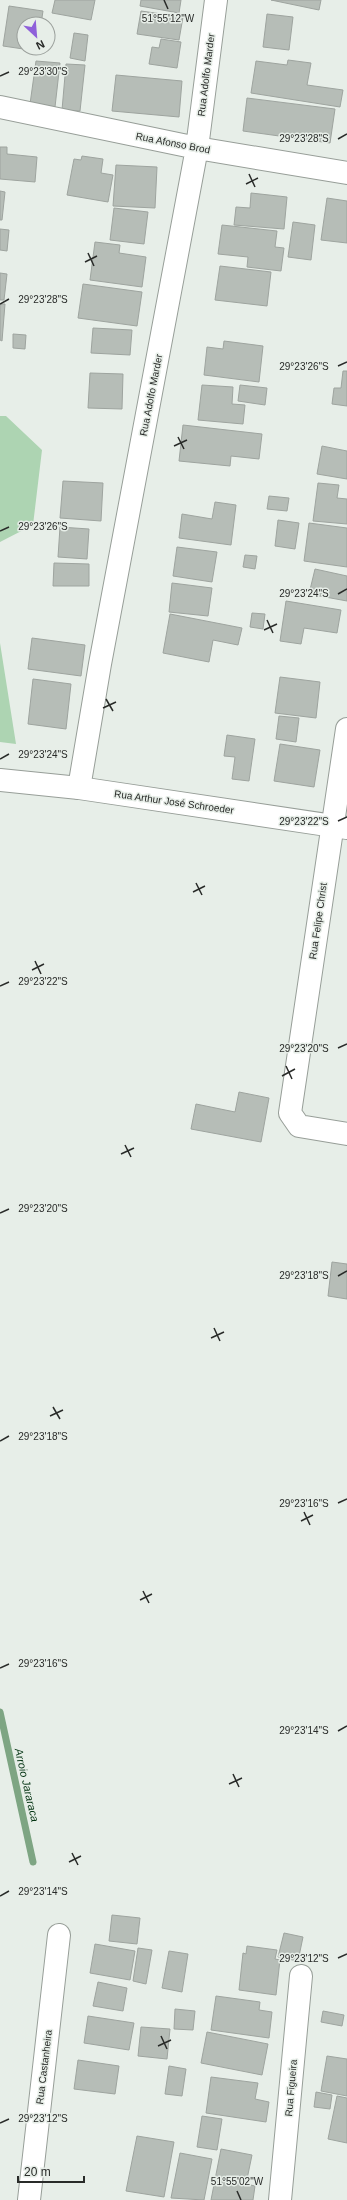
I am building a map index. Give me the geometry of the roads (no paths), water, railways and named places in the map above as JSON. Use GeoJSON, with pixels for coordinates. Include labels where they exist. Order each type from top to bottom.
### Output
{"type":"FeatureCollection","features":[{"type":"Feature","properties":{"kind":"street","name":"Rua Adolfo Marder"},"geometry":{"type":"LineString","coordinates":[[79,788],[100,664],[197,148],[216,0]]}},
{"type":"Feature","properties":{"kind":"street","name":"Rua Afonso Brod"},"geometry":{"type":"LineString","coordinates":[[0,107],[197,148],[347,173]]}},
{"type":"Feature","properties":{"kind":"street","name":"Rua Felipe Christ"},"geometry":{"type":"LineString","coordinates":[[347,729],[340,827],[290,1113],[299,1126],[347,1134]]}},
{"type":"Feature","properties":{"kind":"street","name":"Rua Arthur José Schroeder"},"geometry":{"type":"LineString","coordinates":[[0,780],[79,788],[340,827]]}},
{"type":"Feature","properties":{"kind":"street","name":"Rua Castanheira"},"geometry":{"type":"LineString","coordinates":[[29,2200],[59,1935]]}},
{"type":"Feature","properties":{"kind":"street","name":"Rua Figueira"},"geometry":{"type":"LineString","coordinates":[[280,2200],[301,1976]]}},
{"type":"Feature","properties":{"kind":"waterway","name":"Arroio Jararaca"},"geometry":{"type":"LineString","coordinates":[[0,1712],[33,1862]]}}]}
